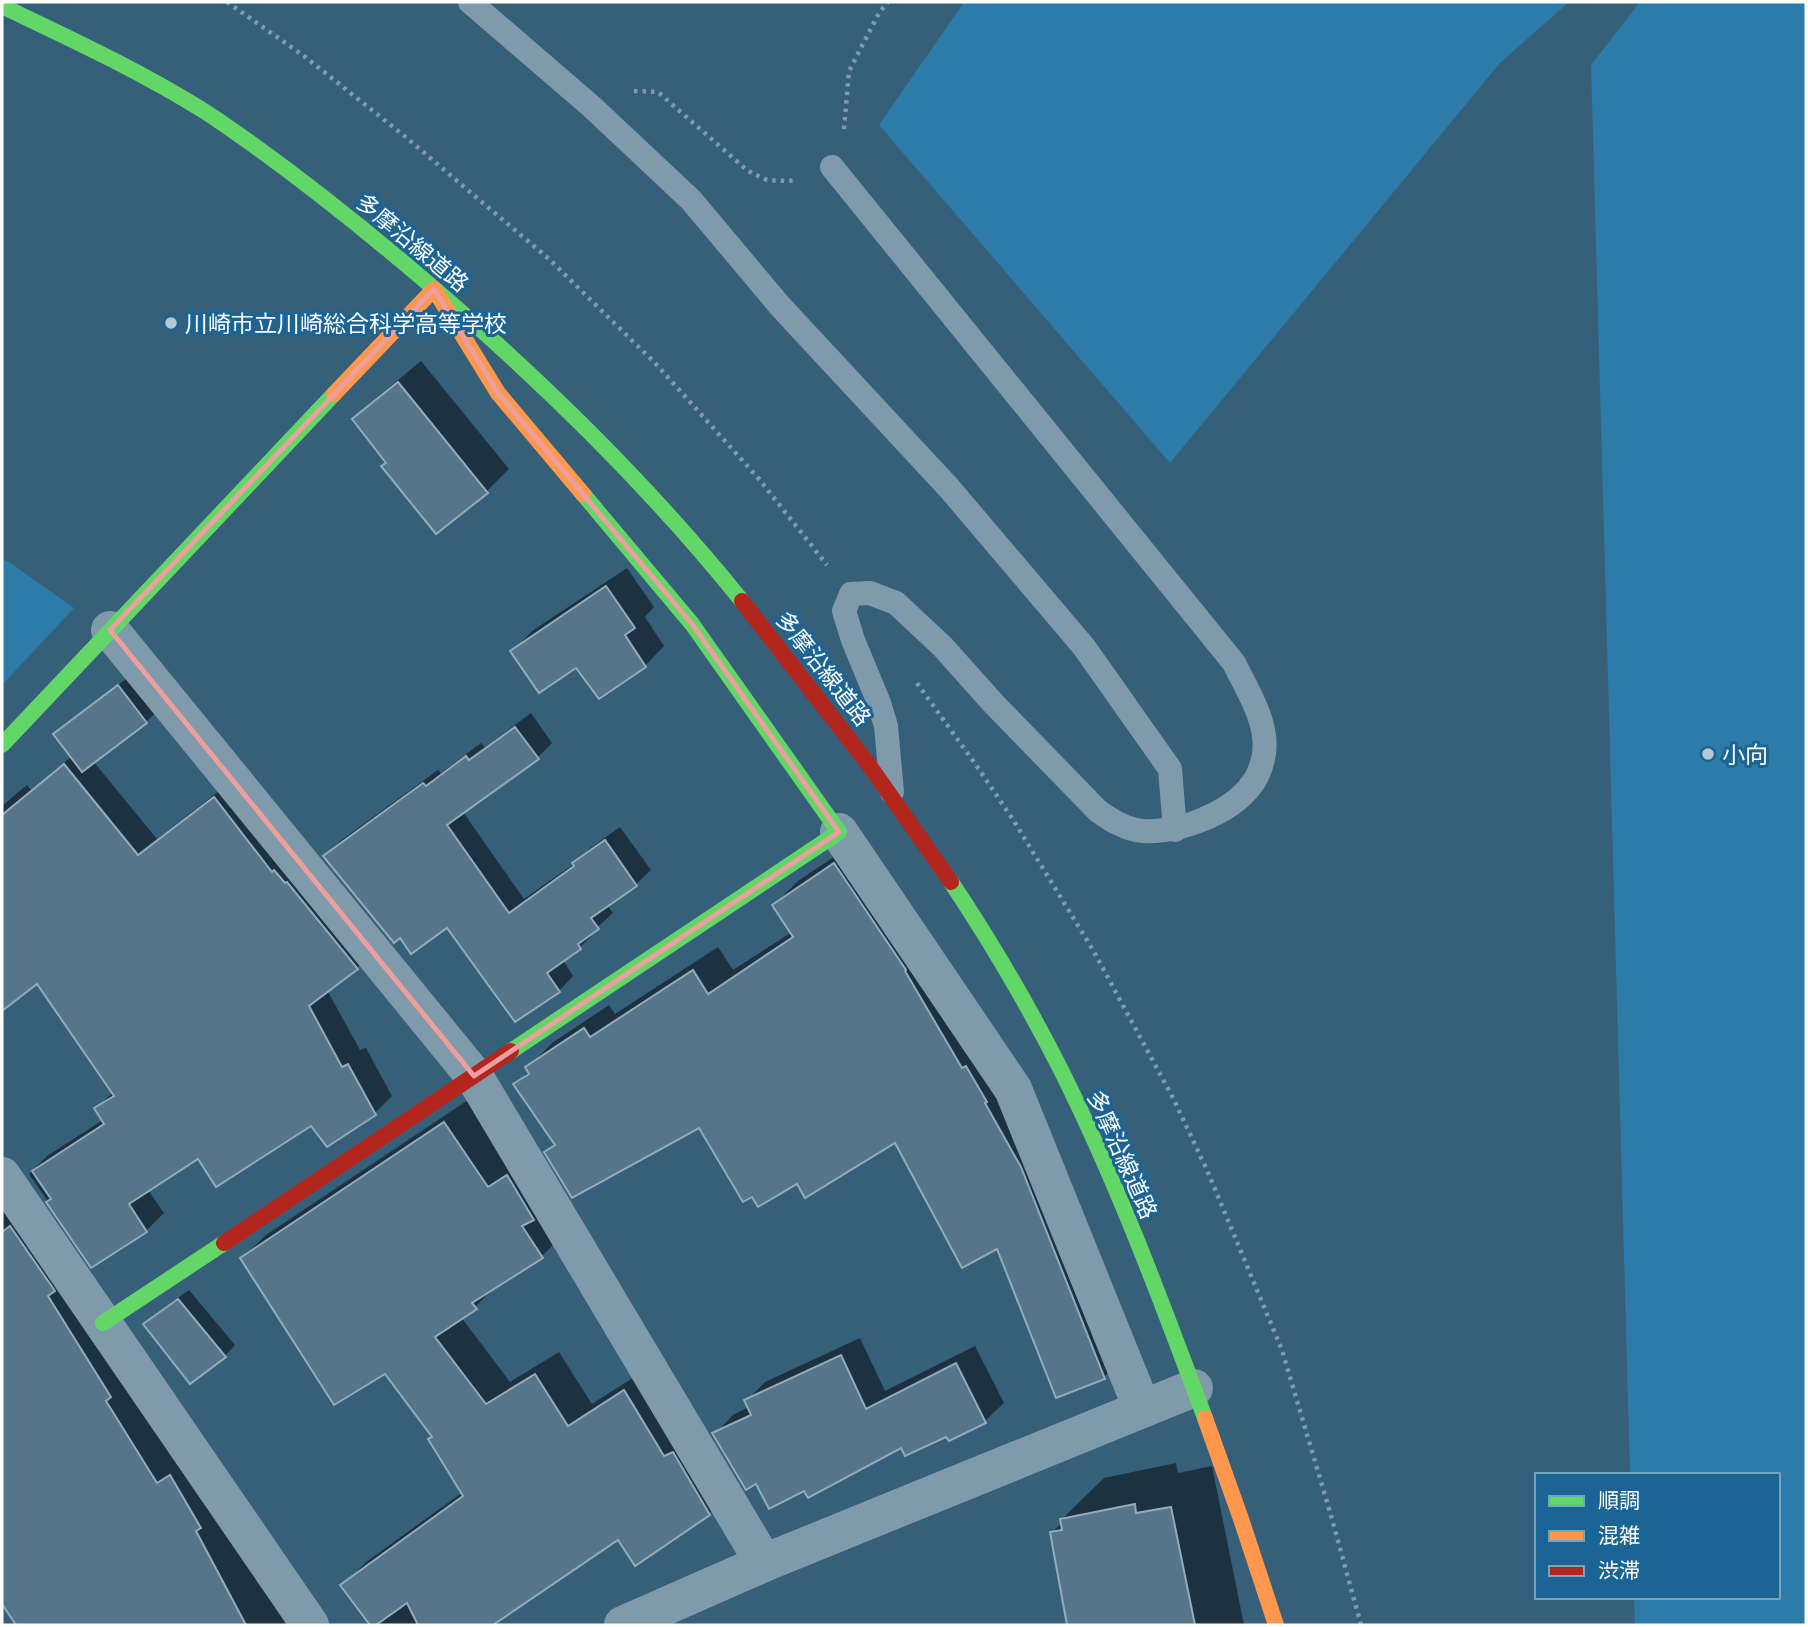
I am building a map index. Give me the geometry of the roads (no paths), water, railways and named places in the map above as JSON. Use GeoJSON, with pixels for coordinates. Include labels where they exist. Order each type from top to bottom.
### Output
{"type":"FeatureCollection","features":[{"type":"Feature","properties":{"kind":"street","name":"多摩沿線道路"},"geometry":{"type":"LineString","coordinates":[[2,6],[104,54],[201,108],[285,167],[358,224],[558,400],[642,484],[749,609],[927,843],[977,920],[1051,1051],[1123,1209],[1194,1388],[1244,1526],[1276,1625]]}},
{"type":"Feature","properties":{"kind":"street"},"geometry":{"type":"LineString","coordinates":[[2,745],[434,289],[498,394],[692,624],[839,832],[1013,1089],[1142,1408]]}},
{"type":"Feature","properties":{"kind":"street"},"geometry":{"type":"LineString","coordinates":[[110,630],[474,1076],[764,1563]]}},
{"type":"Feature","properties":{"kind":"street"},"geometry":{"type":"LineString","coordinates":[[103,1324],[839,832]]}},
{"type":"Feature","properties":{"kind":"street"},"geometry":{"type":"LineString","coordinates":[[2,1176],[310,1625]]}},
{"type":"Feature","properties":{"kind":"street"},"geometry":{"type":"LineString","coordinates":[[623,1625],[764,1563],[1194,1388]]}},
{"type":"Feature","properties":{"kind":"lane"},"geometry":{"type":"LineString","coordinates":[[470,2],[570,88],[691,200],[780,306],[949,488],[1084,647],[1170,769],[1175,830]]}},
{"type":"Feature","properties":{"kind":"lane"},"geometry":{"type":"LineString","coordinates":[[832,167],[1234,663],[1263,724],[1263,758],[1253,784],[1232,804],[1175,830],[1138,830],[1117,824],[1098,811],[993,704],[943,647],[896,603],[870,593],[850,594],[844,611],[886,726],[893,796]]}},
{"type":"Feature","properties":{"kind":"place","name":"川崎市立川崎総合科学高等学校"},"geometry":{"type":"Point","coordinates":[171,323]}},
{"type":"Feature","properties":{"kind":"place","name":"小向"},"geometry":{"type":"Point","coordinates":[1708,754]}}]}
